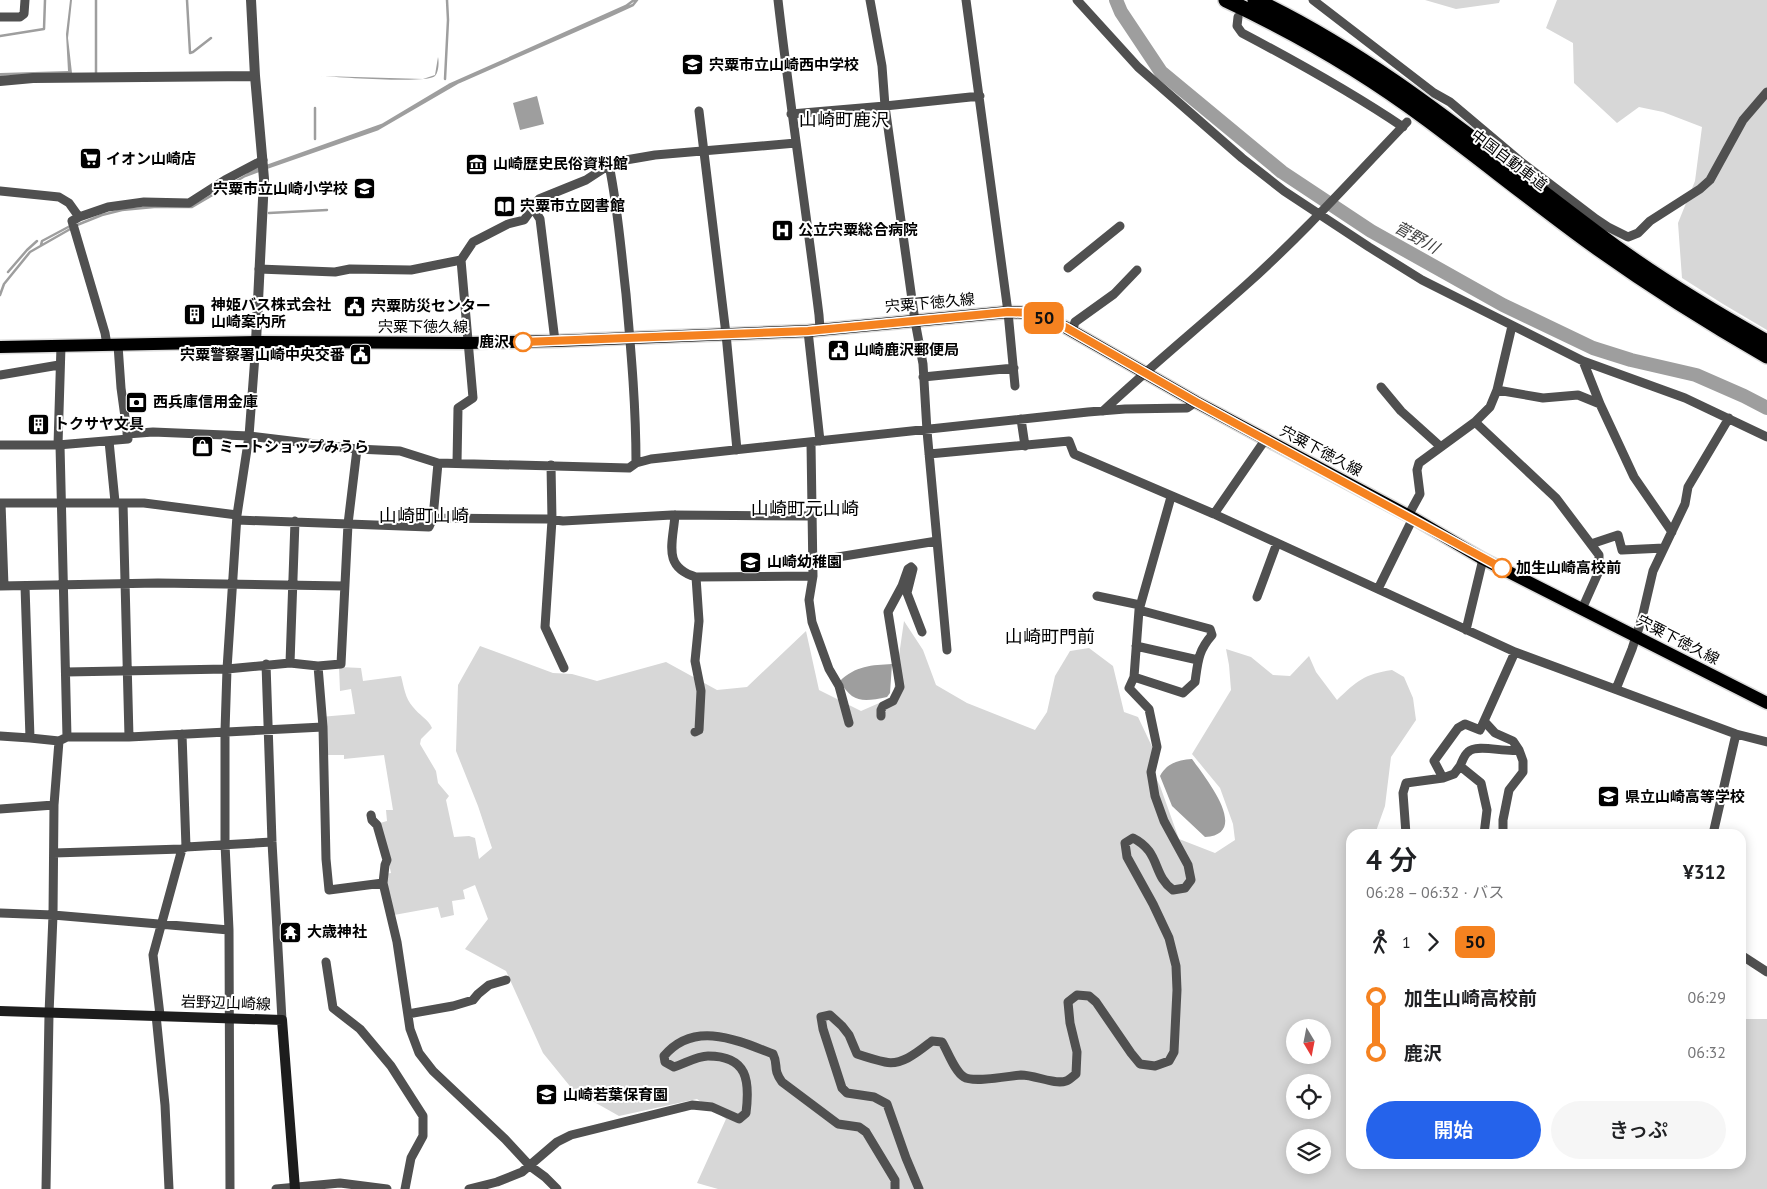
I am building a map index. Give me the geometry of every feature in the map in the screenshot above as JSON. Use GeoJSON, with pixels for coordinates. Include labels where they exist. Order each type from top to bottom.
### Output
{"type":"FeatureCollection","features":[{"type":"Feature","properties":{"kind":"highway","name":"中国自動車道"},"geometry":{"type":"LineString","coordinates":[[1226,0],[1262,16],[1365,77],[1426,118],[1589,242],[1654,288],[1767,356]]}},
{"type":"Feature","properties":{"kind":"highway","name":"中国自動車道"},"geometry":{"type":"LineString","coordinates":[[1255,0],[1305,26],[1373,67],[1434,108],[1597,233],[1726,319],[1767,342]]}},
{"type":"Feature","properties":{"kind":"main road","name":"宍粟下徳久線"},"geometry":{"type":"LineString","coordinates":[[0,347],[256,342],[469,343],[554,341],[814,330],[1008,312],[1021,312],[1041,316],[1072,331],[1265,440],[1411,517],[1483,559],[1767,703]]}},
{"type":"Feature","properties":{"kind":"main road","name":"岩野辺山崎線"},"geometry":{"type":"LineString","coordinates":[[0,1011],[282,1020],[294,1188]]}},
{"type":"Feature","properties":{"kind":"street"},"geometry":{"type":"LineString","coordinates":[[0,17],[20,17],[24,14],[25,0]]}},
{"type":"Feature","properties":{"kind":"street"},"geometry":{"type":"LineString","coordinates":[[230,1189],[229,930],[225,844],[227,669],[237,518],[249,436],[263,207],[263,160],[255,76],[251,0]]}},
{"type":"Feature","properties":{"kind":"street"},"geometry":{"type":"LineString","coordinates":[[778,0],[791,114],[801,174],[819,315],[814,330],[816,442],[812,516],[813,576],[809,600],[812,622],[839,686],[849,723]]}},
{"type":"Feature","properties":{"kind":"street"},"geometry":{"type":"LineString","coordinates":[[870,0],[882,66],[885,106],[915,321],[923,364],[926,430],[946,650]]}},
{"type":"Feature","properties":{"kind":"street"},"geometry":{"type":"LineString","coordinates":[[966,0],[1008,312],[1015,386]]}},
{"type":"Feature","properties":{"kind":"street"},"geometry":{"type":"LineString","coordinates":[[1077,0],[1138,67],[1242,158],[1284,191],[1422,280],[1584,362],[1685,398],[1767,437]]}},
{"type":"Feature","properties":{"kind":"street"},"geometry":{"type":"LineString","coordinates":[[1313,0],[1431,95],[1450,102],[1520,161],[1596,219],[1608,228],[1628,237],[1638,233],[1650,221],[1700,189],[1710,180],[1743,120],[1767,92]]}},
{"type":"Feature","properties":{"kind":"street"},"geometry":{"type":"LineString","coordinates":[[1103,411],[1144,372],[1247,284],[1320,214],[1405,124],[1242,33],[1237,26],[1238,17]]}},
{"type":"Feature","properties":{"kind":"street"},"geometry":{"type":"LineString","coordinates":[[0,81],[33,78],[255,76]]}},
{"type":"Feature","properties":{"kind":"street"},"geometry":{"type":"LineString","coordinates":[[791,114],[980,96]]}},
{"type":"Feature","properties":{"kind":"street"},"geometry":{"type":"LineString","coordinates":[[699,111],[726,334],[736,450]]}},
{"type":"Feature","properties":{"kind":"street"},"geometry":{"type":"LineString","coordinates":[[457,463],[458,408],[473,398],[461,260],[473,242],[508,224],[524,220],[539,199],[586,180],[609,165],[620,161],[642,157],[796,143]]}},
{"type":"Feature","properties":{"kind":"street"},"geometry":{"type":"LineString","coordinates":[[0,445],[59,445],[128,438],[121,388],[112,346],[105,333],[72,221],[108,207],[144,202],[189,203],[224,180],[263,160]]}},
{"type":"Feature","properties":{"kind":"street"},"geometry":{"type":"LineString","coordinates":[[609,165],[617,202],[631,337],[636,415],[636,463]]}},
{"type":"Feature","properties":{"kind":"street"},"geometry":{"type":"LineString","coordinates":[[0,191],[59,197],[69,203],[79,217]]}},
{"type":"Feature","properties":{"kind":"street"},"geometry":{"type":"LineString","coordinates":[[533,208],[540,219],[554,341]]}},
{"type":"Feature","properties":{"kind":"street"},"geometry":{"type":"LineString","coordinates":[[1068,268],[1120,226]]}},
{"type":"Feature","properties":{"kind":"street"},"geometry":{"type":"LineString","coordinates":[[259,269],[335,272],[350,269],[411,270],[461,260]]}},
{"type":"Feature","properties":{"kind":"street"},"geometry":{"type":"LineString","coordinates":[[1072,331],[1075,322],[1114,294],[1137,270]]}},
{"type":"Feature","properties":{"kind":"street"},"geometry":{"type":"LineString","coordinates":[[1378,589],[1420,494],[1416,470],[1419,464],[1475,422],[1490,407],[1497,390],[1512,326]]}},
{"type":"Feature","properties":{"kind":"street"},"geometry":{"type":"LineString","coordinates":[[46,1189],[54,805],[63,739],[66,672],[59,445],[60,346]]}},
{"type":"Feature","properties":{"kind":"street"},"geometry":{"type":"LineString","coordinates":[[1584,362],[1600,404],[1634,477],[1672,532]]}},
{"type":"Feature","properties":{"kind":"street"},"geometry":{"type":"LineString","coordinates":[[0,375],[59,365]]}},
{"type":"Feature","properties":{"kind":"street"},"geometry":{"type":"LineString","coordinates":[[923,377],[1014,368]]}},
{"type":"Feature","properties":{"kind":"street"},"geometry":{"type":"LineString","coordinates":[[1381,387],[1401,411],[1441,447]]}},
{"type":"Feature","properties":{"kind":"street"},"geometry":{"type":"LineString","coordinates":[[1497,390],[1543,398],[1578,395],[1600,404]]}},
{"type":"Feature","properties":{"kind":"street"},"geometry":{"type":"LineString","coordinates":[[128,434],[153,432],[249,436],[400,451],[438,463],[629,468],[636,463],[651,459],[1103,411],[1187,408],[1196,402]]}},
{"type":"Feature","properties":{"kind":"street"},"geometry":{"type":"LineString","coordinates":[[1616,689],[1636,636],[1653,571],[1685,504],[1688,487],[1729,418]]}},
{"type":"Feature","properties":{"kind":"street"},"geometry":{"type":"LineString","coordinates":[[1021,419],[1025,446]]}},
{"type":"Feature","properties":{"kind":"street"},"geometry":{"type":"LineString","coordinates":[[1475,422],[1556,498],[1600,554],[1599,571],[1582,609]]}},
{"type":"Feature","properties":{"kind":"street"},"geometry":{"type":"LineString","coordinates":[[1214,514],[1265,440]]}},
{"type":"Feature","properties":{"kind":"street"},"geometry":{"type":"LineString","coordinates":[[109,441],[119,503],[124,584],[129,737]]}},
{"type":"Feature","properties":{"kind":"street"},"geometry":{"type":"LineString","coordinates":[[929,454],[1069,441],[1074,454],[1214,514],[1515,652],[1736,734],[1767,742]]}},
{"type":"Feature","properties":{"kind":"street"},"geometry":{"type":"LineString","coordinates":[[66,672],[227,669],[290,663],[318,666],[340,664],[348,524],[357,448]]}},
{"type":"Feature","properties":{"kind":"street"},"geometry":{"type":"LineString","coordinates":[[344,586],[294,584],[124,584],[2,586],[1,503],[119,503],[166,506],[237,518],[429,527],[433,518],[438,463]]}},
{"type":"Feature","properties":{"kind":"street"},"geometry":{"type":"LineString","coordinates":[[551,465],[552,520],[545,627],[564,668]]}},
{"type":"Feature","properties":{"kind":"street"},"geometry":{"type":"LineString","coordinates":[[919,1189],[887,1104],[874,1097],[847,1093],[842,1088],[821,1017],[830,1015],[842,1026],[849,1035],[857,1054],[887,1063],[898,1062],[914,1054],[932,1041],[942,1042],[952,1057],[957,1072],[966,1079],[1022,1075],[1037,1076],[1051,1082],[1066,1081],[1076,1074],[1077,1052],[1070,1023],[1068,1002],[1077,995],[1089,996],[1096,1002],[1140,1064],[1155,1066],[1169,1061],[1174,1052],[1176,966],[1169,938],[1154,904],[1127,857],[1125,843],[1133,838],[1143,842],[1152,853],[1164,884],[1173,890],[1185,888],[1191,880],[1188,865],[1164,821],[1155,796],[1151,772],[1157,747],[1149,709],[1129,688],[1134,677],[1139,607],[1171,497]]}},
{"type":"Feature","properties":{"kind":"street"},"geometry":{"type":"LineString","coordinates":[[433,518],[461,517],[563,521],[675,515],[812,516]]}},
{"type":"Feature","properties":{"kind":"street"},"geometry":{"type":"LineString","coordinates":[[675,515],[672,556],[676,566],[684,574],[696,577],[813,576]]}},
{"type":"Feature","properties":{"kind":"street"},"geometry":{"type":"LineString","coordinates":[[290,663],[296,521]]}},
{"type":"Feature","properties":{"kind":"street"},"geometry":{"type":"LineString","coordinates":[[1591,544],[1618,535],[1622,550],[1664,548]]}},
{"type":"Feature","properties":{"kind":"street"},"geometry":{"type":"LineString","coordinates":[[813,560],[937,541]]}},
{"type":"Feature","properties":{"kind":"street"},"geometry":{"type":"LineString","coordinates":[[1257,597],[1277,543]]}},
{"type":"Feature","properties":{"kind":"street"},"geometry":{"type":"LineString","coordinates":[[1466,630],[1483,559]]}},
{"type":"Feature","properties":{"kind":"street"},"geometry":{"type":"LineString","coordinates":[[881,716],[883,706],[893,701],[900,687],[888,612],[910,568],[913,569],[907,593],[922,632]]}},
{"type":"Feature","properties":{"kind":"street"},"geometry":{"type":"LineString","coordinates":[[695,732],[699,730],[702,705],[702,691],[695,661],[699,620],[696,577]]}},
{"type":"Feature","properties":{"kind":"street"},"geometry":{"type":"LineString","coordinates":[[24,586],[30,738]]}},
{"type":"Feature","properties":{"kind":"street"},"geometry":{"type":"LineString","coordinates":[[1097,596],[1210,629],[1212,635],[1202,646],[1195,682],[1183,693],[1134,677]]}},
{"type":"Feature","properties":{"kind":"street"},"geometry":{"type":"LineString","coordinates":[[1136,646],[1198,660]]}},
{"type":"Feature","properties":{"kind":"street"},"geometry":{"type":"LineString","coordinates":[[1443,778],[1434,761],[1458,728],[1465,724],[1480,730],[1515,652]]}},
{"type":"Feature","properties":{"kind":"street"},"geometry":{"type":"LineString","coordinates":[[266,664],[272,842],[282,1020]]}},
{"type":"Feature","properties":{"kind":"street"},"geometry":{"type":"LineString","coordinates":[[318,666],[323,727],[326,859],[329,890],[383,883]]}},
{"type":"Feature","properties":{"kind":"street"},"geometry":{"type":"LineString","coordinates":[[1484,722],[1495,733],[1513,741],[1523,761],[1523,772],[1509,790],[1503,829]]}},
{"type":"Feature","properties":{"kind":"street"},"geometry":{"type":"LineString","coordinates":[[0,736],[63,739],[323,727]]}},
{"type":"Feature","properties":{"kind":"street"},"geometry":{"type":"LineString","coordinates":[[169,1189],[165,1105],[153,955],[184,848],[182,734]]}},
{"type":"Feature","properties":{"kind":"street"},"geometry":{"type":"LineString","coordinates":[[1714,829],[1736,734]]}},
{"type":"Feature","properties":{"kind":"street"},"geometry":{"type":"LineString","coordinates":[[1406,829],[1403,793],[1406,783],[1443,778],[1454,774],[1467,752],[1475,748],[1510,752],[1519,750]]}},
{"type":"Feature","properties":{"kind":"street"},"geometry":{"type":"LineString","coordinates":[[1460,766],[1481,783],[1486,810],[1484,829]]}},
{"type":"Feature","properties":{"kind":"street"},"geometry":{"type":"LineString","coordinates":[[0,809],[54,805]]}},
{"type":"Feature","properties":{"kind":"street"},"geometry":{"type":"LineString","coordinates":[[371,815],[372,820],[377,824],[387,860],[383,883],[396,942],[410,1029],[419,1054],[433,1071],[556,1189]]}},
{"type":"Feature","properties":{"kind":"street"},"geometry":{"type":"LineString","coordinates":[[54,853],[184,848],[272,842]]}},
{"type":"Feature","properties":{"kind":"street"},"geometry":{"type":"LineString","coordinates":[[0,913],[53,915],[229,930]]}},
{"type":"Feature","properties":{"kind":"street"},"geometry":{"type":"LineString","coordinates":[[1746,958],[1767,972]]}},
{"type":"Feature","properties":{"kind":"street"},"geometry":{"type":"LineString","coordinates":[[326,962],[333,1008],[360,1029],[391,1066],[423,1116],[424,1136],[410,1158],[405,1189]]}},
{"type":"Feature","properties":{"kind":"street"},"geometry":{"type":"LineString","coordinates":[[408,1014],[454,1006],[474,1000],[489,985],[506,980]]}},
{"type":"Feature","properties":{"kind":"street"},"geometry":{"type":"LineString","coordinates":[[469,1189],[498,1186],[522,1172],[557,1142],[571,1135],[692,1105],[712,1107],[739,1119],[746,1114],[748,1095],[746,1076],[738,1065],[726,1059],[706,1056],[674,1067],[665,1062],[664,1056],[673,1046],[684,1039],[704,1035],[738,1040],[773,1054],[776,1060],[775,1073],[782,1082],[838,1124],[859,1127],[866,1132],[896,1180],[895,1189]]}},
{"type":"Feature","properties":{"kind":"street"},"geometry":{"type":"LineString","coordinates":[[276,1189],[340,1183],[386,1189]]}},
{"type":"Feature","properties":{"kind":"shaded area"},"geometry":{"type":"Polygon","coordinates":[[[70,0],[72,0],[68,38],[72,73],[0,76],[0,73],[68,71],[66,34],[70,0]]]}},
{"type":"Feature","properties":{"kind":"shaded area"},"geometry":{"type":"Polygon","coordinates":[[[1425,0],[1500,0],[1499,3],[1456,9],[1425,0]]]}},
{"type":"Feature","properties":{"kind":"shaded area"},"geometry":{"type":"Polygon","coordinates":[[[1557,0],[1767,0],[1767,330],[1682,278],[1678,223],[1695,181],[1702,127],[1663,112],[1639,107],[1617,123],[1574,83],[1573,43],[1546,28],[1557,0]]]}},
{"type":"Feature","properties":{"kind":"shaded area"},"geometry":{"type":"Polygon","coordinates":[[[438,57],[435,76],[424,79],[435,75],[438,57]]]}},
{"type":"Feature","properties":{"kind":"shaded area"},"geometry":{"type":"Polygon","coordinates":[[[321,76],[422,79],[400,80],[321,76]]]}},
{"type":"Feature","properties":{"kind":"shaded area"},"geometry":{"type":"Polygon","coordinates":[[[537,96],[544,124],[520,130],[513,103],[537,96]]]}},
{"type":"Feature","properties":{"kind":"shaded area"},"geometry":{"type":"Polygon","coordinates":[[[904,621],[923,650],[936,685],[967,703],[1035,730],[1047,712],[1055,676],[1070,651],[1089,648],[1113,666],[1124,712],[1138,717],[1157,757],[1150,766],[1160,786],[1179,839],[1215,853],[1235,840],[1233,824],[1220,788],[1192,754],[1231,690],[1226,649],[1251,657],[1273,675],[1290,676],[1309,656],[1316,672],[1337,700],[1362,679],[1392,670],[1404,677],[1413,698],[1416,720],[1391,757],[1385,806],[1377,829],[1346,829],[1346,1169],[1746,1169],[1746,1019],[1767,1019],[1767,1189],[718,1189],[697,1183],[726,1119],[697,1099],[619,1116],[573,1090],[543,1053],[506,971],[465,949],[488,919],[475,885],[463,890],[465,899],[452,901],[454,915],[441,918],[438,907],[394,915],[385,874],[391,873],[380,823],[387,821],[386,810],[393,810],[384,755],[344,759],[344,755],[321,755],[320,717],[355,714],[351,689],[340,691],[339,667],[361,668],[363,681],[401,676],[410,704],[432,728],[421,739],[420,744],[436,771],[438,783],[449,796],[446,800],[454,837],[469,836],[475,838],[479,859],[492,848],[456,751],[458,685],[480,646],[553,673],[572,674],[597,681],[666,662],[717,690],[747,687],[806,631],[819,690],[861,711],[893,697],[904,621]]]}},
{"type":"Feature","properties":{"kind":"shaded area"},"geometry":{"type":"Polygon","coordinates":[[[892,664],[890,693],[887,697],[871,700],[859,699],[849,693],[840,681],[858,669],[892,664]]]}},
{"type":"Feature","properties":{"kind":"shaded area"},"geometry":{"type":"Polygon","coordinates":[[[1192,759],[1214,790],[1225,815],[1224,826],[1218,833],[1205,837],[1172,806],[1160,776],[1173,763],[1192,759]]]}},
{"type":"Feature","properties":{"kind":"waterway"},"geometry":{"type":"LineString","coordinates":[[0,36],[44,29],[45,0]]}},
{"type":"Feature","properties":{"kind":"waterway"},"geometry":{"type":"LineString","coordinates":[[96,0],[96,75]]}},
{"type":"Feature","properties":{"kind":"waterway"},"geometry":{"type":"LineString","coordinates":[[187,0],[190,53],[211,38]]}},
{"type":"Feature","properties":{"kind":"waterway"},"geometry":{"type":"LineString","coordinates":[[445,79],[448,20],[447,0]]}},
{"type":"Feature","properties":{"kind":"waterway"},"geometry":{"type":"LineString","coordinates":[[267,166],[382,125],[449,85],[626,6],[634,0]]}},
{"type":"Feature","properties":{"kind":"waterway"},"geometry":{"type":"LineString","coordinates":[[266,168],[378,129],[459,82],[633,5],[637,0]]}},
{"type":"Feature","properties":{"kind":"waterway","name":"菅野川"},"geometry":{"type":"LineString","coordinates":[[1116,0],[1121,12],[1161,72],[1282,172],[1371,231],[1503,305],[1593,348],[1631,360],[1696,375],[1767,408]]}},
{"type":"Feature","properties":{"kind":"waterway"},"geometry":{"type":"LineString","coordinates":[[315,108],[315,139]]}},
{"type":"Feature","properties":{"kind":"waterway"},"geometry":{"type":"LineString","coordinates":[[248,173],[259,168]]}},
{"type":"Feature","properties":{"kind":"waterway"},"geometry":{"type":"LineString","coordinates":[[77,225],[102,215],[122,210],[154,207],[192,207],[245,176],[261,170]]}},
{"type":"Feature","properties":{"kind":"waterway"},"geometry":{"type":"LineString","coordinates":[[269,213],[327,210]]}},
{"type":"Feature","properties":{"kind":"waterway"},"geometry":{"type":"LineString","coordinates":[[41,245],[42,241],[72,225]]}},
{"type":"Feature","properties":{"kind":"waterway"},"geometry":{"type":"LineString","coordinates":[[0,295],[4,284],[30,252],[72,228]]}},
{"type":"Feature","properties":{"kind":"waterway"},"geometry":{"type":"LineString","coordinates":[[8,272],[37,241]]}},
{"type":"Feature","properties":{"kind":"bus line","name":"50"},"geometry":{"type":"LineString","coordinates":[[523,342],[808,331],[1018,311],[1030,313],[1065,327],[1196,402],[1502,568]]}},
{"type":"Feature","properties":{"kind":"place","name":"宍粟市立山崎西中学校"},"geometry":{"type":"Point","coordinates":[693,65]}},
{"type":"Feature","properties":{"kind":"place","name":"イオン山崎店"},"geometry":{"type":"Point","coordinates":[90,159]}},
{"type":"Feature","properties":{"kind":"place","name":"山崎歴史民俗資料館"},"geometry":{"type":"Point","coordinates":[477,164]}},
{"type":"Feature","properties":{"kind":"place","name":"宍粟市立山崎小学校"},"geometry":{"type":"Point","coordinates":[364,189]}},
{"type":"Feature","properties":{"kind":"place","name":"宍粟市立図書館"},"geometry":{"type":"Point","coordinates":[504,206]}},
{"type":"Feature","properties":{"kind":"place","name":"公立宍粟総合病院"},"geometry":{"type":"Point","coordinates":[782,230]}},
{"type":"Feature","properties":{"kind":"place","name":"宍粟防災センター"},"geometry":{"type":"Point","coordinates":[355,306]}},
{"type":"Feature","properties":{"kind":"place","name":"神姫バス株式会社 山崎案内所"},"geometry":{"type":"Point","coordinates":[195,314]}},
{"type":"Feature","properties":{"kind":"place","name":"鹿沢"},"geometry":{"type":"Point","coordinates":[523,342]}},
{"type":"Feature","properties":{"kind":"place","name":"山崎鹿沢郵便局"},"geometry":{"type":"Point","coordinates":[838,350]}},
{"type":"Feature","properties":{"kind":"place","name":"宍粟警察署山崎中央交番"},"geometry":{"type":"Point","coordinates":[361,355]}},
{"type":"Feature","properties":{"kind":"place","name":"西兵庫信用金庫"},"geometry":{"type":"Point","coordinates":[137,402]}},
{"type":"Feature","properties":{"kind":"place","name":"トクサヤ文具"},"geometry":{"type":"Point","coordinates":[38,424]}},
{"type":"Feature","properties":{"kind":"place","name":"ミートショップみうら"},"geometry":{"type":"Point","coordinates":[203,447]}},
{"type":"Feature","properties":{"kind":"place","name":"山崎幼稚園"},"geometry":{"type":"Point","coordinates":[751,562]}},
{"type":"Feature","properties":{"kind":"place","name":"加生山崎高校前"},"geometry":{"type":"Point","coordinates":[1502,568]}},
{"type":"Feature","properties":{"kind":"place","name":"県立山崎高等学校"},"geometry":{"type":"Point","coordinates":[1609,797]}},
{"type":"Feature","properties":{"kind":"place","name":"大歳神社"},"geometry":{"type":"Point","coordinates":[291,932]}},
{"type":"Feature","properties":{"kind":"place","name":"山崎若葉保育園"},"geometry":{"type":"Point","coordinates":[547,1095]}},
{"type":"Feature","properties":{"kind":"district","name":"山崎町鹿沢"},"geometry":{"type":"Point","coordinates":[844,120]}},
{"type":"Feature","properties":{"kind":"district","name":"山崎町元山崎"},"geometry":{"type":"Point","coordinates":[805,509]}},
{"type":"Feature","properties":{"kind":"district","name":"山崎町山崎"},"geometry":{"type":"Point","coordinates":[424,516]}},
{"type":"Feature","properties":{"kind":"district","name":"山崎町門前"},"geometry":{"type":"Point","coordinates":[1050,637]}}]}
